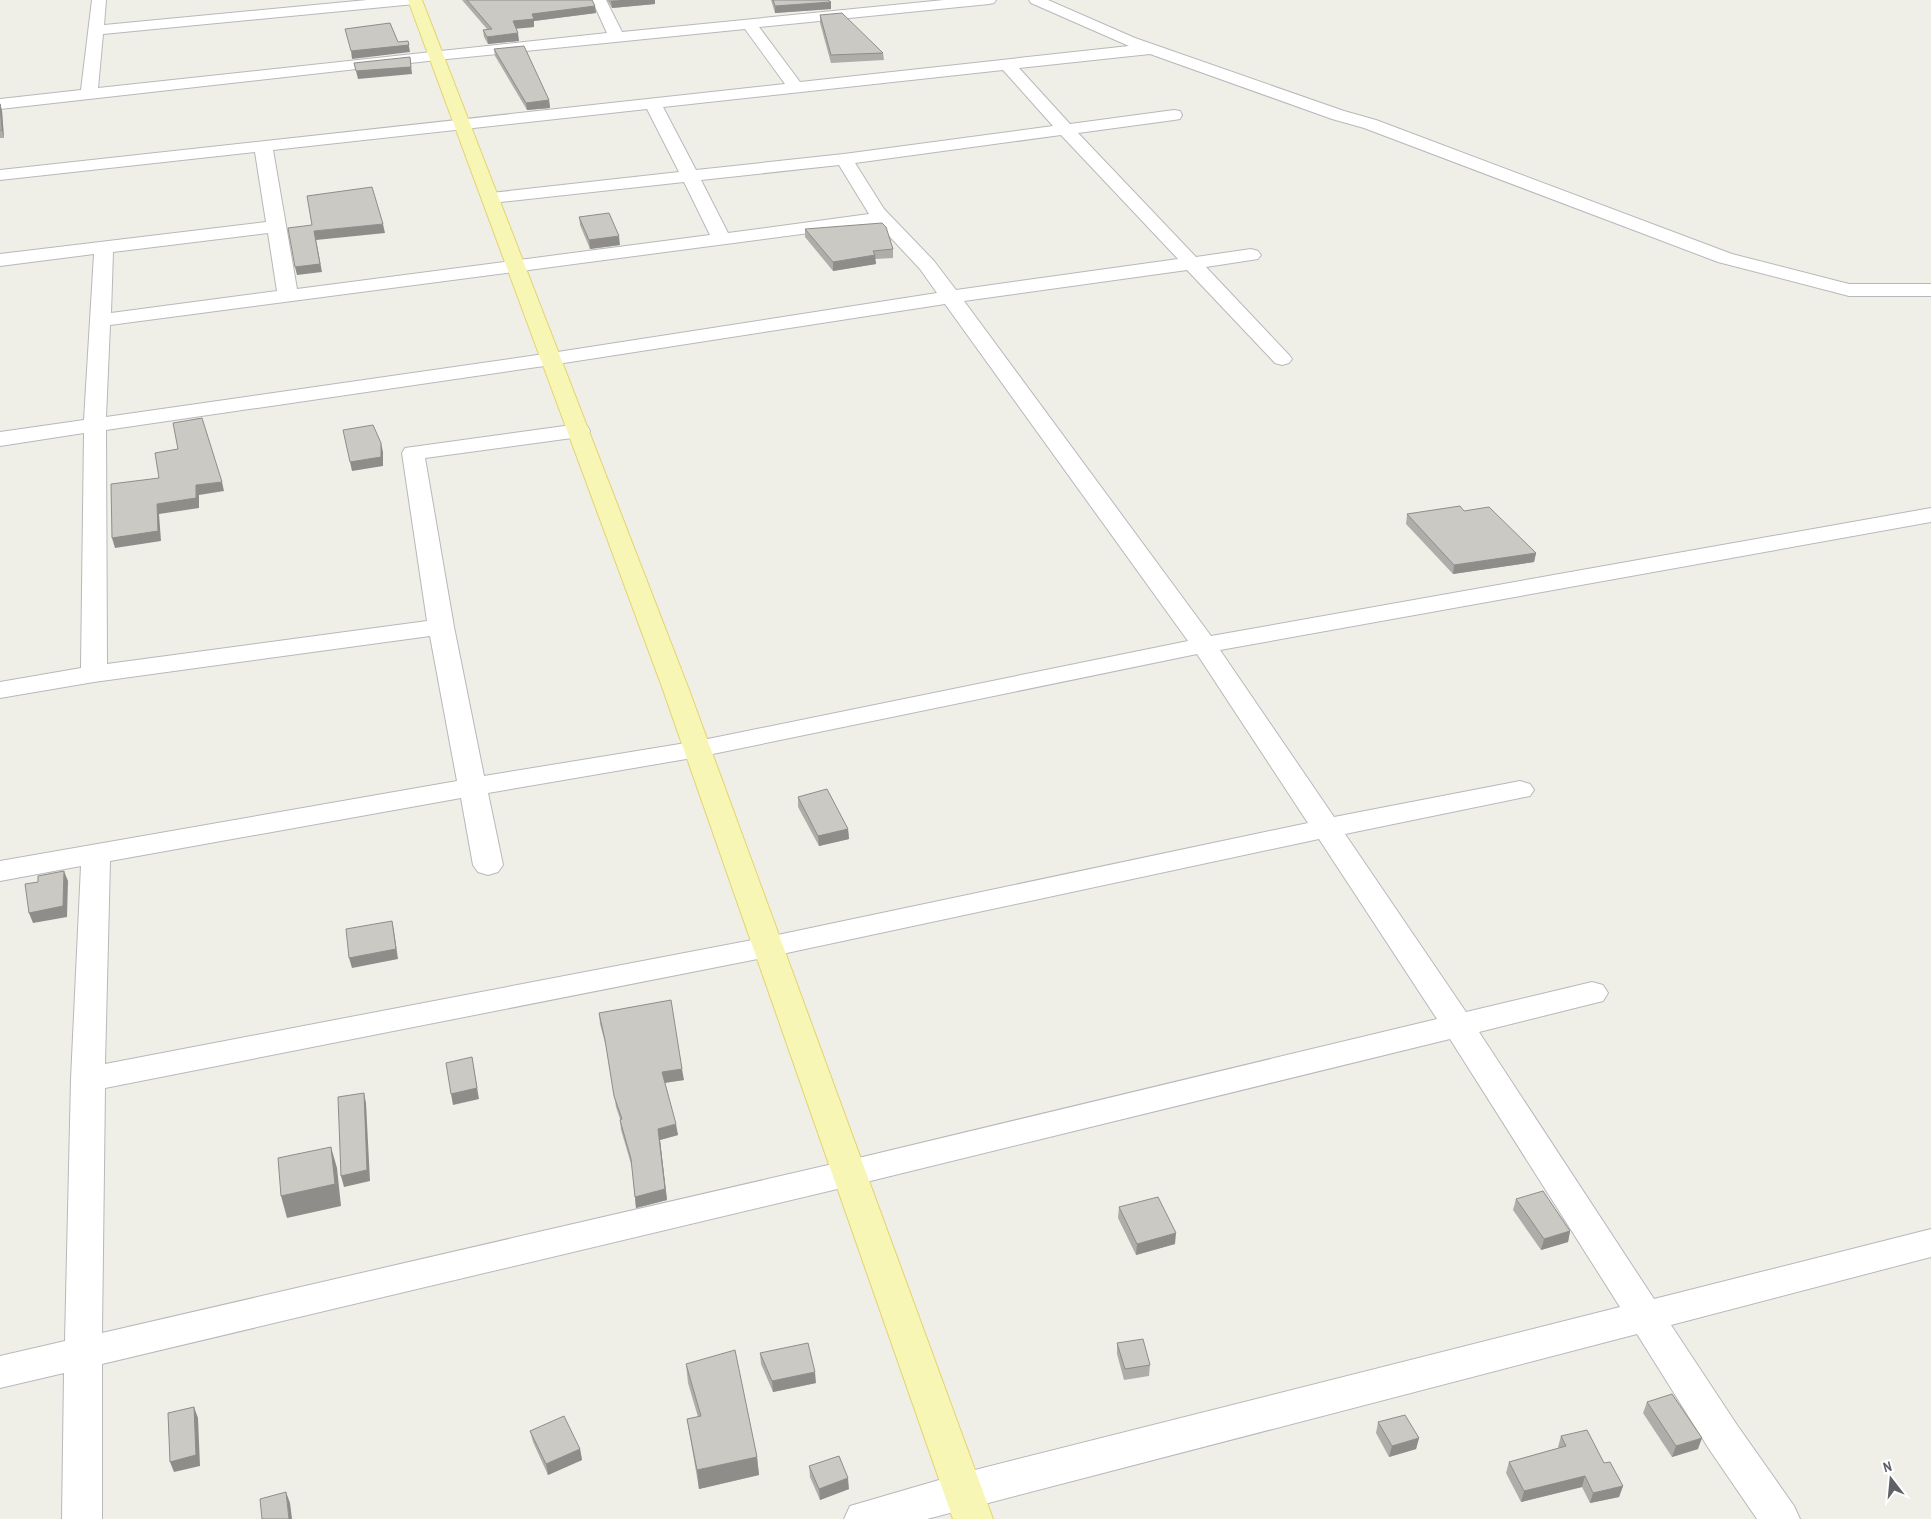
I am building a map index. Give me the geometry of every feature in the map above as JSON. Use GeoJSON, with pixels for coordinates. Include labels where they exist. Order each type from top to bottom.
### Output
{"type":"FeatureCollection","features":[{"type":"Feature","properties":{"kind":"main road"},"geometry":{"type":"LineString","coordinates":[[415,0],[698,749],[968,1505]]}},
{"type":"Feature","properties":{"kind":"street"},"geometry":{"type":"LineString","coordinates":[[89,94],[99,0]]}},
{"type":"Feature","properties":{"kind":"street"},"geometry":{"type":"LineString","coordinates":[[233,0],[235,18]]}},
{"type":"Feature","properties":{"kind":"street"},"geometry":{"type":"LineString","coordinates":[[96,30],[415,0]]}},
{"type":"Feature","properties":{"kind":"street"},"geometry":{"type":"LineString","coordinates":[[599,0],[617,37]]}},
{"type":"Feature","properties":{"kind":"street"},"geometry":{"type":"LineString","coordinates":[[0,104],[437,54],[989,0]]}},
{"type":"Feature","properties":{"kind":"street"},"geometry":{"type":"LineString","coordinates":[[1036,0],[1128,41],[1338,115],[1370,124],[1725,258],[1849,290],[1931,290]]}},
{"type":"Feature","properties":{"kind":"street"},"geometry":{"type":"LineString","coordinates":[[750,24],[795,87]]}},
{"type":"Feature","properties":{"kind":"street"},"geometry":{"type":"LineString","coordinates":[[0,175],[1149,48]]}},
{"type":"Feature","properties":{"kind":"street"},"geometry":{"type":"LineString","coordinates":[[1007,64],[1066,130],[1282,359]]}},
{"type":"Feature","properties":{"kind":"street"},"geometry":{"type":"LineString","coordinates":[[652,102],[722,239]]}},
{"type":"Feature","properties":{"kind":"street"},"geometry":{"type":"LineString","coordinates":[[491,198],[844,159],[1174,116]]}},
{"type":"Feature","properties":{"kind":"street"},"geometry":{"type":"LineString","coordinates":[[263,145],[288,296]]}},
{"type":"Feature","properties":{"kind":"street"},"geometry":{"type":"LineString","coordinates":[[844,159],[877,212],[927,264],[1204,645],[1458,1026],[1724,1437],[1780,1519]]}},
{"type":"Feature","properties":{"kind":"street"},"geometry":{"type":"LineString","coordinates":[[102,320],[883,218]]}},
{"type":"Feature","properties":{"kind":"street"},"geometry":{"type":"LineString","coordinates":[[0,260],[276,226]]}},
{"type":"Feature","properties":{"kind":"street"},"geometry":{"type":"LineString","coordinates":[[94,674],[95,426],[102,320],[104,248]]}},
{"type":"Feature","properties":{"kind":"street"},"geometry":{"type":"LineString","coordinates":[[0,440],[552,359],[951,297],[1251,254]]}},
{"type":"Feature","properties":{"kind":"street"},"geometry":{"type":"LineString","coordinates":[[488,865],[442,627],[413,453],[579,431]]}},
{"type":"Feature","properties":{"kind":"street"},"geometry":{"type":"LineString","coordinates":[[0,871],[698,749],[1204,645],[1931,515]]}},
{"type":"Feature","properties":{"kind":"street"},"geometry":{"type":"LineString","coordinates":[[0,690],[94,674],[442,627]]}},
{"type":"Feature","properties":{"kind":"street"},"geometry":{"type":"LineString","coordinates":[[87,1079],[768,947],[1327,828],[1520,790]]}},
{"type":"Feature","properties":{"kind":"street"},"geometry":{"type":"LineString","coordinates":[[82,1519],[82,1353],[87,1079],[96,854]]}},
{"type":"Feature","properties":{"kind":"street"},"geometry":{"type":"LineString","coordinates":[[0,1372],[850,1173],[1592,993]]}},
{"type":"Feature","properties":{"kind":"street"},"geometry":{"type":"LineString","coordinates":[[864,1519],[968,1505],[1646,1316],[1931,1243]]}},
{"type":"Feature","properties":{"kind":"building"},"geometry":{"type":"Polygon","coordinates":[[[467,0],[592,0],[595,6],[532,14],[534,19],[513,21],[518,33],[487,37],[483,30],[492,29],[467,0]]]}},
{"type":"Feature","properties":{"kind":"building"},"geometry":{"type":"Polygon","coordinates":[[[773,0],[828,0],[831,2],[775,6],[773,0]]]}},
{"type":"Feature","properties":{"kind":"building"},"geometry":{"type":"Polygon","coordinates":[[[842,13],[883,53],[831,55],[820,15],[842,13]]]}},
{"type":"Feature","properties":{"kind":"building"},"geometry":{"type":"Polygon","coordinates":[[[390,23],[398,42],[408,41],[409,45],[351,51],[345,29],[390,23]]]}},
{"type":"Feature","properties":{"kind":"building"},"geometry":{"type":"Polygon","coordinates":[[[524,46],[549,100],[526,103],[494,49],[524,46]]]}},
{"type":"Feature","properties":{"kind":"building"},"geometry":{"type":"Polygon","coordinates":[[[410,57],[411,67],[356,71],[354,63],[410,57]]]}},
{"type":"Feature","properties":{"kind":"building"},"geometry":{"type":"Polygon","coordinates":[[[0,104],[2,130],[0,130],[0,104]]]}},
{"type":"Feature","properties":{"kind":"building"},"geometry":{"type":"Polygon","coordinates":[[[372,187],[383,224],[314,231],[320,264],[295,267],[288,228],[312,225],[307,196],[372,187]]]}},
{"type":"Feature","properties":{"kind":"building"},"geometry":{"type":"Polygon","coordinates":[[[609,213],[619,236],[589,240],[579,217],[609,213]]]}},
{"type":"Feature","properties":{"kind":"building"},"geometry":{"type":"Polygon","coordinates":[[[882,223],[886,227],[893,249],[873,251],[875,255],[833,262],[805,229],[882,223]]]}},
{"type":"Feature","properties":{"kind":"building"},"geometry":{"type":"Polygon","coordinates":[[[202,418],[222,482],[196,485],[196,498],[157,504],[158,531],[112,538],[111,484],[159,478],[155,453],[178,449],[173,423],[202,418]]]}},
{"type":"Feature","properties":{"kind":"building"},"geometry":{"type":"Polygon","coordinates":[[[373,425],[381,443],[381,457],[350,462],[343,430],[373,425]]]}},
{"type":"Feature","properties":{"kind":"building"},"geometry":{"type":"Polygon","coordinates":[[[1460,506],[1464,511],[1489,507],[1536,553],[1454,565],[1407,514],[1460,506]]]}},
{"type":"Feature","properties":{"kind":"building"},"geometry":{"type":"Polygon","coordinates":[[[827,789],[848,829],[818,836],[798,797],[827,789]]]}},
{"type":"Feature","properties":{"kind":"building"},"geometry":{"type":"Polygon","coordinates":[[[64,871],[63,906],[29,913],[25,884],[38,882],[38,876],[64,871]]]}},
{"type":"Feature","properties":{"kind":"building"},"geometry":{"type":"Polygon","coordinates":[[[392,921],[396,949],[349,958],[346,929],[392,921]]]}},
{"type":"Feature","properties":{"kind":"building"},"geometry":{"type":"Polygon","coordinates":[[[671,1000],[682,1069],[662,1072],[676,1124],[658,1129],[665,1189],[635,1197],[631,1159],[620,1120],[622,1119],[614,1096],[599,1013],[671,1000]]]}},
{"type":"Feature","properties":{"kind":"building"},"geometry":{"type":"Polygon","coordinates":[[[472,1057],[477,1088],[451,1094],[446,1063],[472,1057]]]}},
{"type":"Feature","properties":{"kind":"building"},"geometry":{"type":"Polygon","coordinates":[[[364,1093],[367,1170],[341,1176],[338,1097],[364,1093]]]}},
{"type":"Feature","properties":{"kind":"building"},"geometry":{"type":"Polygon","coordinates":[[[331,1147],[335,1184],[281,1196],[278,1158],[331,1147]]]}},
{"type":"Feature","properties":{"kind":"building"},"geometry":{"type":"Polygon","coordinates":[[[1543,1191],[1570,1231],[1544,1239],[1516,1199],[1543,1191]]]}},
{"type":"Feature","properties":{"kind":"building"},"geometry":{"type":"Polygon","coordinates":[[[1158,1197],[1176,1233],[1137,1244],[1119,1207],[1158,1197]]]}},
{"type":"Feature","properties":{"kind":"building"},"geometry":{"type":"Polygon","coordinates":[[[1143,1339],[1150,1365],[1125,1369],[1117,1343],[1143,1339]]]}},
{"type":"Feature","properties":{"kind":"building"},"geometry":{"type":"Polygon","coordinates":[[[808,1343],[815,1372],[772,1381],[760,1353],[808,1343]]]}},
{"type":"Feature","properties":{"kind":"building"},"geometry":{"type":"Polygon","coordinates":[[[735,1350],[757,1457],[697,1470],[687,1419],[701,1416],[686,1364],[735,1350]]]}},
{"type":"Feature","properties":{"kind":"building"},"geometry":{"type":"Polygon","coordinates":[[[1672,1394],[1702,1438],[1676,1446],[1647,1402],[1672,1394]]]}},
{"type":"Feature","properties":{"kind":"building"},"geometry":{"type":"Polygon","coordinates":[[[194,1407],[196,1455],[170,1462],[168,1413],[194,1407]]]}},
{"type":"Feature","properties":{"kind":"building"},"geometry":{"type":"Polygon","coordinates":[[[1405,1415],[1419,1438],[1392,1446],[1378,1422],[1405,1415]]]}},
{"type":"Feature","properties":{"kind":"building"},"geometry":{"type":"Polygon","coordinates":[[[564,1416],[580,1449],[546,1464],[530,1431],[564,1416]]]}},
{"type":"Feature","properties":{"kind":"building"},"geometry":{"type":"Polygon","coordinates":[[[1587,1430],[1604,1463],[1610,1462],[1623,1486],[1593,1493],[1585,1476],[1524,1491],[1509,1462],[1566,1446],[1561,1436],[1587,1430]]]}},
{"type":"Feature","properties":{"kind":"building"},"geometry":{"type":"Polygon","coordinates":[[[839,1456],[848,1478],[819,1489],[809,1466],[839,1456]]]}},
{"type":"Feature","properties":{"kind":"building"},"geometry":{"type":"Polygon","coordinates":[[[286,1492],[289,1519],[262,1519],[260,1499],[286,1492]]]}}]}
